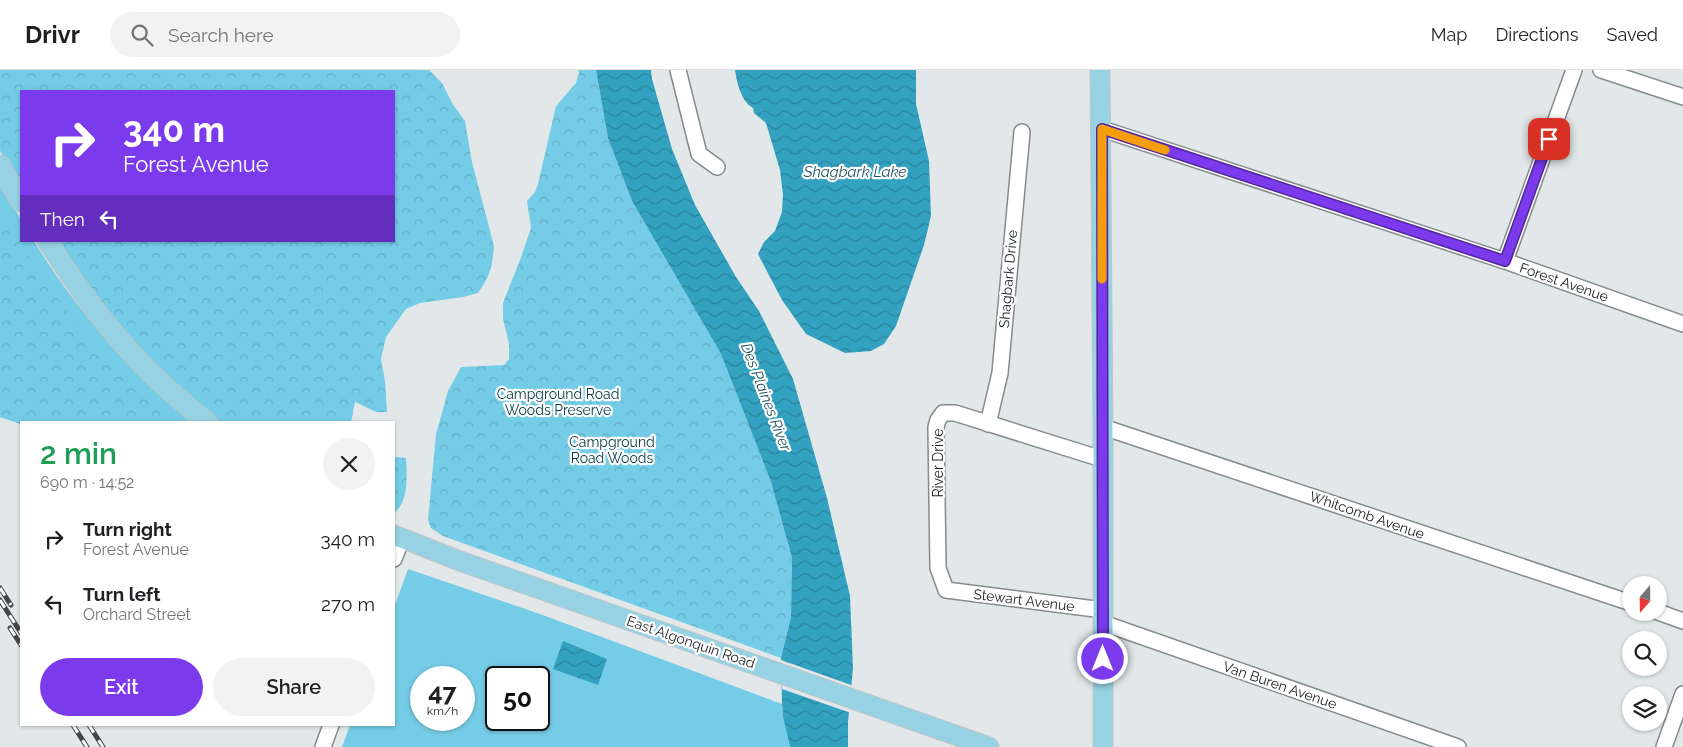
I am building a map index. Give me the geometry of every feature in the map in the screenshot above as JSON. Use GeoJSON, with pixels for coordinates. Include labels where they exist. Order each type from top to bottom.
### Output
{"type":"FeatureCollection","features":[{"type":"Feature","properties":{"kind":"main road"},"geometry":{"type":"LineString","coordinates":[[1100,70],[1102,129],[1103,747]]}},
{"type":"Feature","properties":{"kind":"main road"},"geometry":{"type":"LineString","coordinates":[[0,165],[20,200]]}},
{"type":"Feature","properties":{"kind":"main road"},"geometry":{"type":"LineString","coordinates":[[48,242],[82,294],[125,347],[173,394],[206,421]]}},
{"type":"Feature","properties":{"kind":"main road","name":"East Algonquin Road"},"geometry":{"type":"LineString","coordinates":[[398,536],[460,561],[989,747]]}},
{"type":"Feature","properties":{"kind":"street"},"geometry":{"type":"LineString","coordinates":[[678,70],[699,154],[717,166]]}},
{"type":"Feature","properties":{"kind":"street"},"geometry":{"type":"LineString","coordinates":[[1505,261],[1574,70]]}},
{"type":"Feature","properties":{"kind":"street"},"geometry":{"type":"LineString","coordinates":[[1601,70],[1683,97]]}},
{"type":"Feature","properties":{"kind":"street","name":"Forest Avenue"},"geometry":{"type":"LineString","coordinates":[[1102,129],[1505,261],[1683,324]]}},
{"type":"Feature","properties":{"kind":"street","name":"Shagbark Drive"},"geometry":{"type":"LineString","coordinates":[[988,424],[1000,373],[1022,132]]}},
{"type":"Feature","properties":{"kind":"street","name":"River Drive"},"geometry":{"type":"LineString","coordinates":[[946,590],[938,568],[936,427],[943,413],[955,413],[1102,458]]}},
{"type":"Feature","properties":{"kind":"street","name":"Whitcomb Avenue"},"geometry":{"type":"LineString","coordinates":[[1103,427],[1622,600]]}},
{"type":"Feature","properties":{"kind":"street"},"geometry":{"type":"LineString","coordinates":[[395,553],[398,536]]}},
{"type":"Feature","properties":{"kind":"street","name":"Stewart Avenue"},"geometry":{"type":"LineString","coordinates":[[946,590],[1103,617]]}},
{"type":"Feature","properties":{"kind":"street"},"geometry":{"type":"LineString","coordinates":[[1668,616],[1683,621]]}},
{"type":"Feature","properties":{"kind":"street","name":"Van Buren Avenue"},"geometry":{"type":"LineString","coordinates":[[1103,617],[1458,747]]}},
{"type":"Feature","properties":{"kind":"street"},"geometry":{"type":"LineString","coordinates":[[1664,747],[1683,694]]}},
{"type":"Feature","properties":{"kind":"street"},"geometry":{"type":"LineString","coordinates":[[323,747],[331,726]]}},
{"type":"Feature","properties":{"kind":"green space"},"geometry":{"type":"Polygon","coordinates":[[[0,70],[429,70],[442,83],[452,103],[465,121],[472,162],[494,246],[491,266],[488,276],[478,293],[420,303],[406,309],[386,337],[381,359],[387,412],[376,412],[355,402],[351,421],[219,421],[165,375],[131,341],[100,305],[57,242],[395,242],[395,90],[20,90],[20,184],[0,151],[0,70]]]}},
{"type":"Feature","properties":{"kind":"green space","name":"Campground Road Woods"},"geometry":{"type":"Polygon","coordinates":[[[578,70],[596,70],[608,138],[632,201],[721,354],[771,482],[792,558],[791,617],[781,658],[443,536],[431,528],[428,520],[436,434],[448,391],[461,367],[504,365],[509,359],[509,344],[503,319],[503,303],[531,228],[527,201],[535,192],[538,184],[556,106],[576,83],[578,70]]]}},
{"type":"Feature","properties":{"kind":"green space"},"geometry":{"type":"Polygon","coordinates":[[[0,183],[20,218],[20,242],[35,242],[50,267],[106,339],[147,382],[192,421],[20,421],[20,424],[0,417],[0,183]]]}},
{"type":"Feature","properties":{"kind":"green space"},"geometry":{"type":"Polygon","coordinates":[[[0,208],[24,250],[51,291],[103,355],[159,411],[172,421],[20,421],[20,424],[0,417],[0,208]]]}},
{"type":"Feature","properties":{"kind":"green space"},"geometry":{"type":"Polygon","coordinates":[[[395,457],[406,458],[406,488],[399,508],[395,512],[395,457]]]}},
{"type":"Feature","properties":{"kind":"green space"},"geometry":{"type":"Polygon","coordinates":[[[408,569],[540,614],[782,704],[790,747],[342,747],[350,726],[395,726],[395,605],[408,569]]]}},
{"type":"Feature","properties":{"kind":"water","name":"Des Plaines River"},"geometry":{"type":"Polygon","coordinates":[[[596,70],[651,70],[672,149],[695,205],[736,277],[759,311],[793,379],[827,498],[850,596],[853,668],[848,722],[848,747],[790,747],[783,717],[781,658],[791,617],[792,558],[771,482],[721,354],[632,201],[608,138],[596,70]]]}},
{"type":"Feature","properties":{"kind":"water","name":"Shagbark Lake"},"geometry":{"type":"Polygon","coordinates":[[[735,70],[916,70],[916,104],[929,161],[931,216],[924,245],[896,326],[884,344],[871,351],[845,353],[806,334],[782,300],[758,254],[764,242],[775,231],[782,212],[783,195],[780,170],[766,123],[754,113],[753,108],[745,101],[738,86],[735,70]]]}},
{"type":"Feature","properties":{"kind":"water"},"geometry":{"type":"Polygon","coordinates":[[[563,641],[607,659],[598,685],[553,669],[563,641]]]}},
{"type":"Feature","properties":{"kind":"pier"},"geometry":{"type":"Polygon","coordinates":[[[781,660],[854,686],[851,713],[782,689],[781,660]]]}},
{"type":"Feature","properties":{"kind":"railway"},"geometry":{"type":"LineString","coordinates":[[0,588],[11,605]]}},
{"type":"Feature","properties":{"kind":"railway"},"geometry":{"type":"LineString","coordinates":[[0,600],[20,631]]}},
{"type":"Feature","properties":{"kind":"railway"},"geometry":{"type":"LineString","coordinates":[[10,628],[20,643]]}},
{"type":"Feature","properties":{"kind":"railway"},"geometry":{"type":"LineString","coordinates":[[74,726],[87,747]]}},
{"type":"Feature","properties":{"kind":"railway"},"geometry":{"type":"LineString","coordinates":[[90,726],[103,747]]}},
{"type":"Feature","properties":{"kind":"slow traffic"},"geometry":{"type":"LineString","coordinates":[[1102,279],[1102,129],[1165,150]]}},
{"type":"Feature","properties":{"kind":"route"},"geometry":{"type":"LineString","coordinates":[[1103,659],[1102,129],[1505,261],[1549,139]]}},
{"type":"Feature","properties":{"kind":"park label","name":"Campground Road Woods Preserve"},"geometry":{"type":"Point","coordinates":[558,402]}}]}
